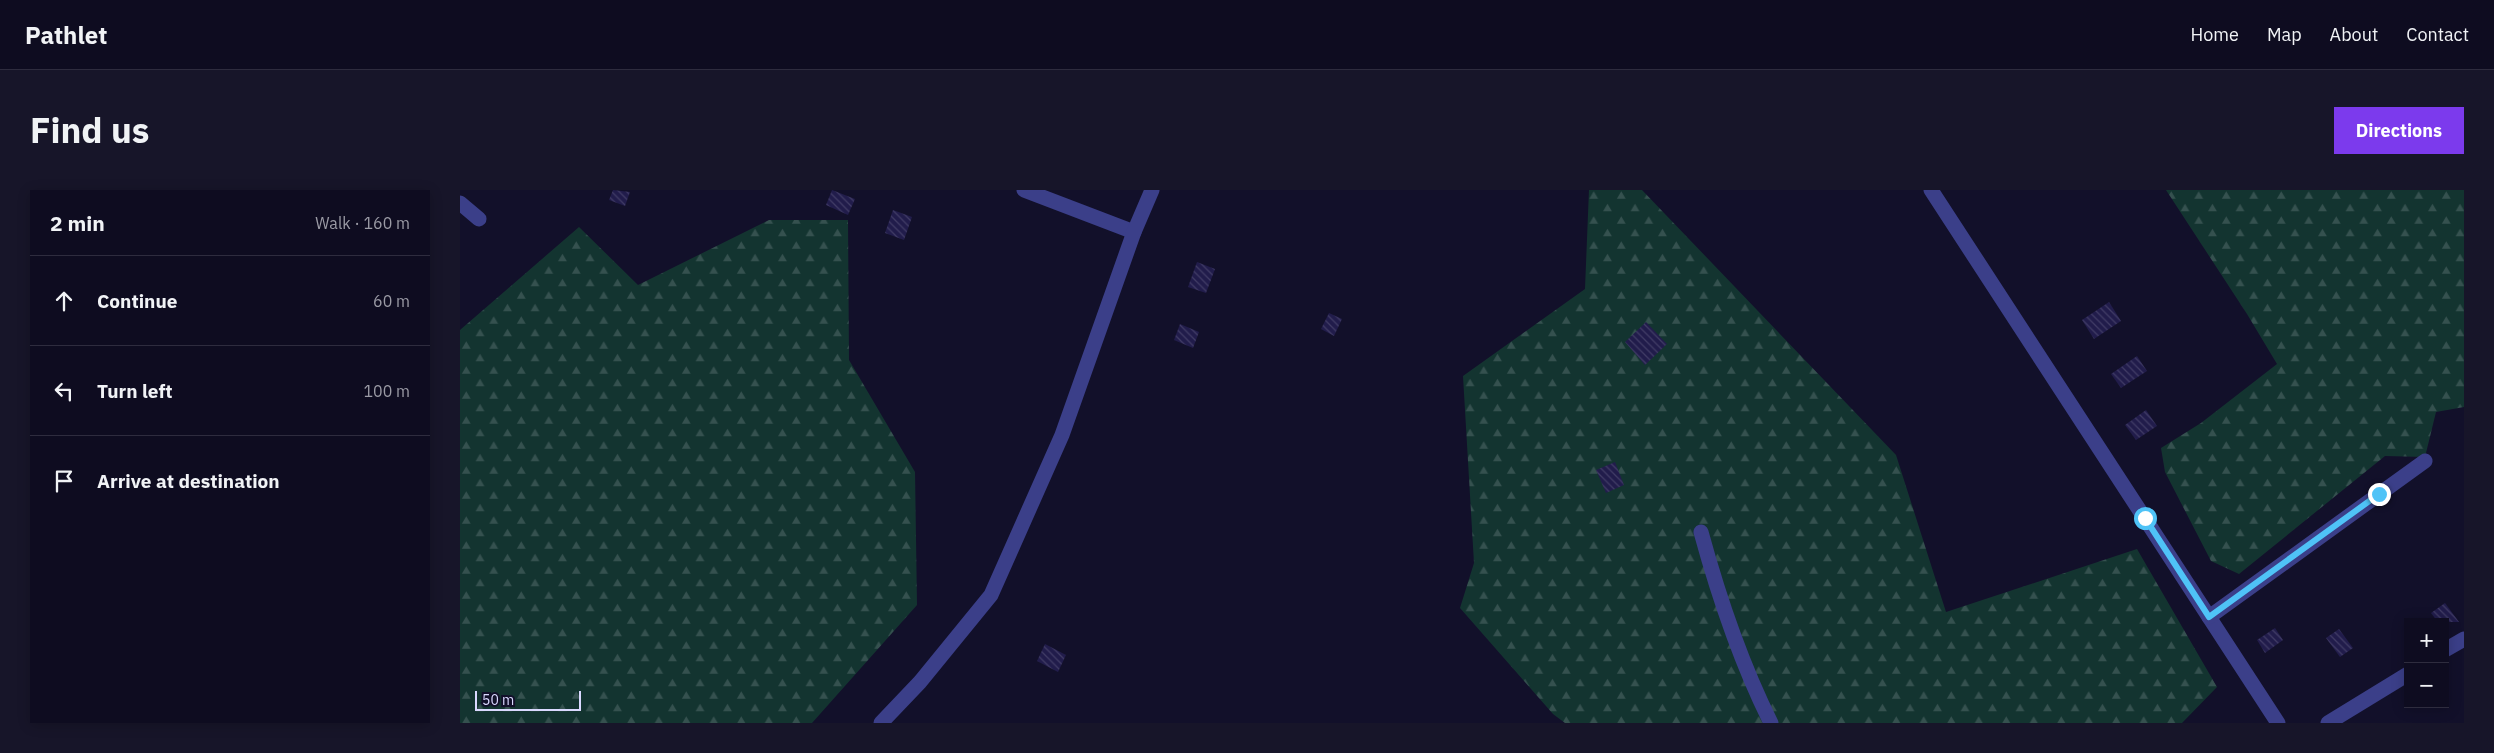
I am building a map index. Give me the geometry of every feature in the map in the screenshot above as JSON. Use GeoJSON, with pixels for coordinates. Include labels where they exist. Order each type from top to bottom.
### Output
{"type":"FeatureCollection","features":[{"type":"Feature","properties":{"kind":"street"},"geometry":{"type":"LineString","coordinates":[[1024,190],[1134,232]]}},
{"type":"Feature","properties":{"kind":"street"},"geometry":{"type":"LineString","coordinates":[[882,723],[920,682],[991,595],[1062,436],[1134,232],[1152,190]]}},
{"type":"Feature","properties":{"kind":"street"},"geometry":{"type":"LineString","coordinates":[[1931,190],[2278,723]]}},
{"type":"Feature","properties":{"kind":"street"},"geometry":{"type":"LineString","coordinates":[[460,203],[479,219]]}},
{"type":"Feature","properties":{"kind":"street"},"geometry":{"type":"LineString","coordinates":[[2209,617],[2425,461]]}},
{"type":"Feature","properties":{"kind":"street"},"geometry":{"type":"LineString","coordinates":[[1701,532],[1730,630],[1751,683],[1771,723]]}},
{"type":"Feature","properties":{"kind":"street"},"geometry":{"type":"LineString","coordinates":[[2449,648],[2464,639]]}},
{"type":"Feature","properties":{"kind":"street"},"geometry":{"type":"LineString","coordinates":[[2328,723],[2404,676]]}},
{"type":"Feature","properties":{"kind":"green space"},"geometry":{"type":"Polygon","coordinates":[[[1589,190],[1642,190],[1896,455],[1946,612],[2137,549],[2217,687],[2182,723],[1565,723],[1553,714],[1460,608],[1474,563],[1463,376],[1585,289],[1589,190]]]}},
{"type":"Feature","properties":{"kind":"green space"},"geometry":{"type":"Polygon","coordinates":[[[2166,190],[2464,190],[2464,407],[2436,412],[2425,457],[2385,456],[2239,574],[2211,561],[2165,472],[2161,448],[2201,423],[2277,364],[2247,314],[2166,190]]]}},
{"type":"Feature","properties":{"kind":"green space"},"geometry":{"type":"Polygon","coordinates":[[[769,220],[848,220],[849,360],[915,472],[917,605],[812,723],[460,723],[460,330],[579,227],[638,285],[769,220]]]}},
{"type":"Feature","properties":{"kind":"building"},"geometry":{"type":"Polygon","coordinates":[[[613,190],[630,192],[625,206],[609,200],[613,190]]]}},
{"type":"Feature","properties":{"kind":"building"},"geometry":{"type":"Polygon","coordinates":[[[832,190],[855,199],[848,215],[826,205],[832,190]]]}},
{"type":"Feature","properties":{"kind":"building"},"geometry":{"type":"Polygon","coordinates":[[[893,210],[912,217],[904,240],[885,233],[893,210]]]}},
{"type":"Feature","properties":{"kind":"building"},"geometry":{"type":"Polygon","coordinates":[[[1197,262],[1215,269],[1206,293],[1188,287],[1197,262]]]}},
{"type":"Feature","properties":{"kind":"building"},"geometry":{"type":"Polygon","coordinates":[[[2109,302],[2121,321],[2094,339],[2082,320],[2109,302]]]}},
{"type":"Feature","properties":{"kind":"building"},"geometry":{"type":"Polygon","coordinates":[[[1329,313],[1342,319],[1334,336],[1321,329],[1329,313]]]}},
{"type":"Feature","properties":{"kind":"building"},"geometry":{"type":"Polygon","coordinates":[[[1646,322],[1667,344],[1645,365],[1625,342],[1646,322]]]}},
{"type":"Feature","properties":{"kind":"building"},"geometry":{"type":"Polygon","coordinates":[[[1180,324],[1199,332],[1193,348],[1174,340],[1180,324]]]}},
{"type":"Feature","properties":{"kind":"building"},"geometry":{"type":"Polygon","coordinates":[[[2137,356],[2147,371],[2121,388],[2111,374],[2137,356]]]}},
{"type":"Feature","properties":{"kind":"building"},"geometry":{"type":"Polygon","coordinates":[[[2146,410],[2157,426],[2136,440],[2125,425],[2146,410]]]}},
{"type":"Feature","properties":{"kind":"building"},"geometry":{"type":"Polygon","coordinates":[[[1615,462],[1624,485],[1606,493],[1596,470],[1615,462]]]}},
{"type":"Feature","properties":{"kind":"building"},"geometry":{"type":"Polygon","coordinates":[[[2445,603],[2459,622],[2449,622],[2449,618],[2435,618],[2431,613],[2445,603]]]}},
{"type":"Feature","properties":{"kind":"building"},"geometry":{"type":"Polygon","coordinates":[[[2275,628],[2283,640],[2265,653],[2257,640],[2275,628]]]}},
{"type":"Feature","properties":{"kind":"building"},"geometry":{"type":"Polygon","coordinates":[[[2339,629],[2353,648],[2340,657],[2326,638],[2339,629]]]}},
{"type":"Feature","properties":{"kind":"building"},"geometry":{"type":"Polygon","coordinates":[[[1045,644],[1066,655],[1058,672],[1037,661],[1045,644]]]}},
{"type":"Feature","properties":{"kind":"route"},"geometry":{"type":"LineString","coordinates":[[2145,518],[2209,617],[2379,494]]}}]}
